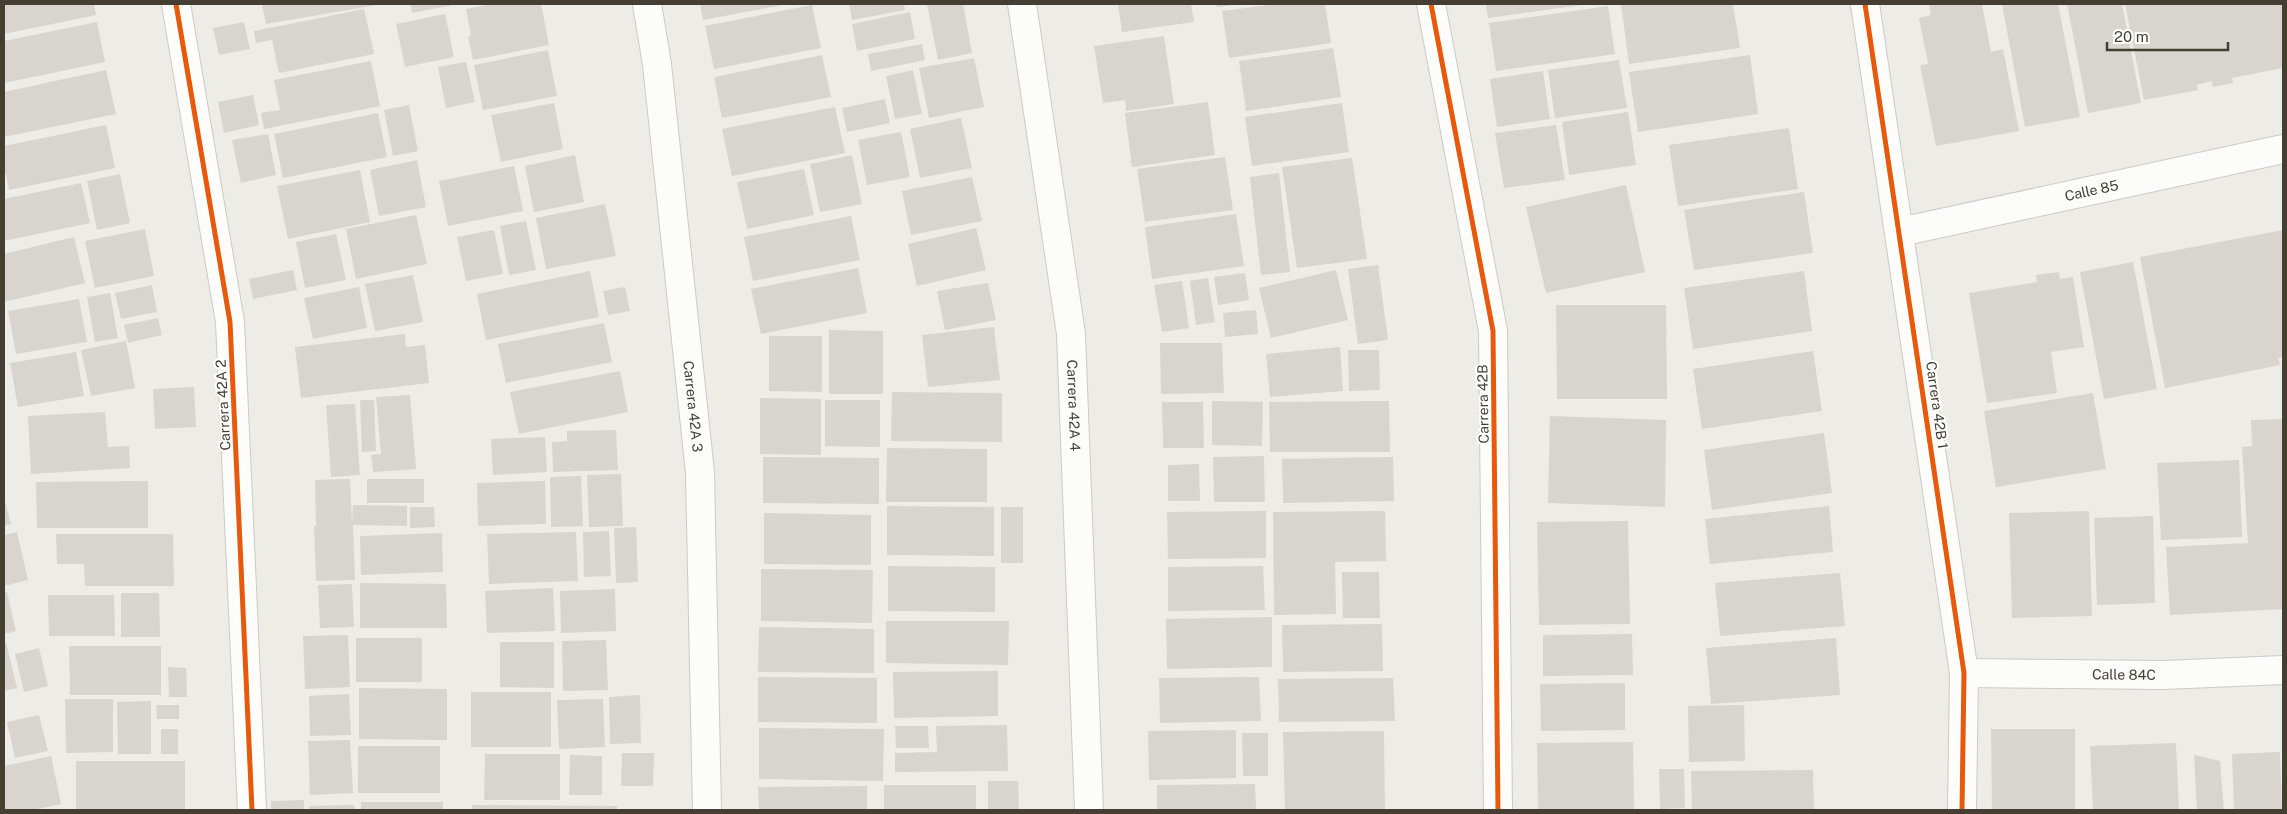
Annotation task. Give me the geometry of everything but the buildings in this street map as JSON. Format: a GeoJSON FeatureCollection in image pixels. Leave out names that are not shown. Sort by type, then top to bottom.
{"type":"FeatureCollection","features":[{"type":"Feature","properties":{"kind":"street","name":"Carrera 42A 2"},"geometry":{"type":"LineString","coordinates":[[176,4],[230,322],[252,810]]}},
{"type":"Feature","properties":{"kind":"street","name":"Carrera 42A 3"},"geometry":{"type":"LineString","coordinates":[[647,4],[657,64],[700,473],[707,810]]}},
{"type":"Feature","properties":{"kind":"street","name":"Carrera 42A 4"},"geometry":{"type":"LineString","coordinates":[[1022,4],[1071,334],[1090,810]]}},
{"type":"Feature","properties":{"kind":"street","name":"Carrera 42B"},"geometry":{"type":"LineString","coordinates":[[1431,4],[1493,331],[1498,810]]}},
{"type":"Feature","properties":{"kind":"street","name":"Carrera 42B 1"},"geometry":{"type":"LineString","coordinates":[[1865,4],[1964,673],[1962,810]]}},
{"type":"Feature","properties":{"kind":"street","name":"Calle 85"},"geometry":{"type":"LineString","coordinates":[[1900,232],[2283,149]]}},
{"type":"Feature","properties":{"kind":"street","name":"Calle 84C"},"geometry":{"type":"LineString","coordinates":[[1964,673],[2163,675],[2283,670]]}},
{"type":"Feature","properties":{"kind":"cycle path"},"geometry":{"type":"LineString","coordinates":[[176,4],[230,322],[252,810]]}},
{"type":"Feature","properties":{"kind":"cycle path"},"geometry":{"type":"LineString","coordinates":[[1431,4],[1493,331],[1498,810]]}},
{"type":"Feature","properties":{"kind":"cycle path"},"geometry":{"type":"LineString","coordinates":[[1865,4],[1964,673],[1962,810]]}}]}
